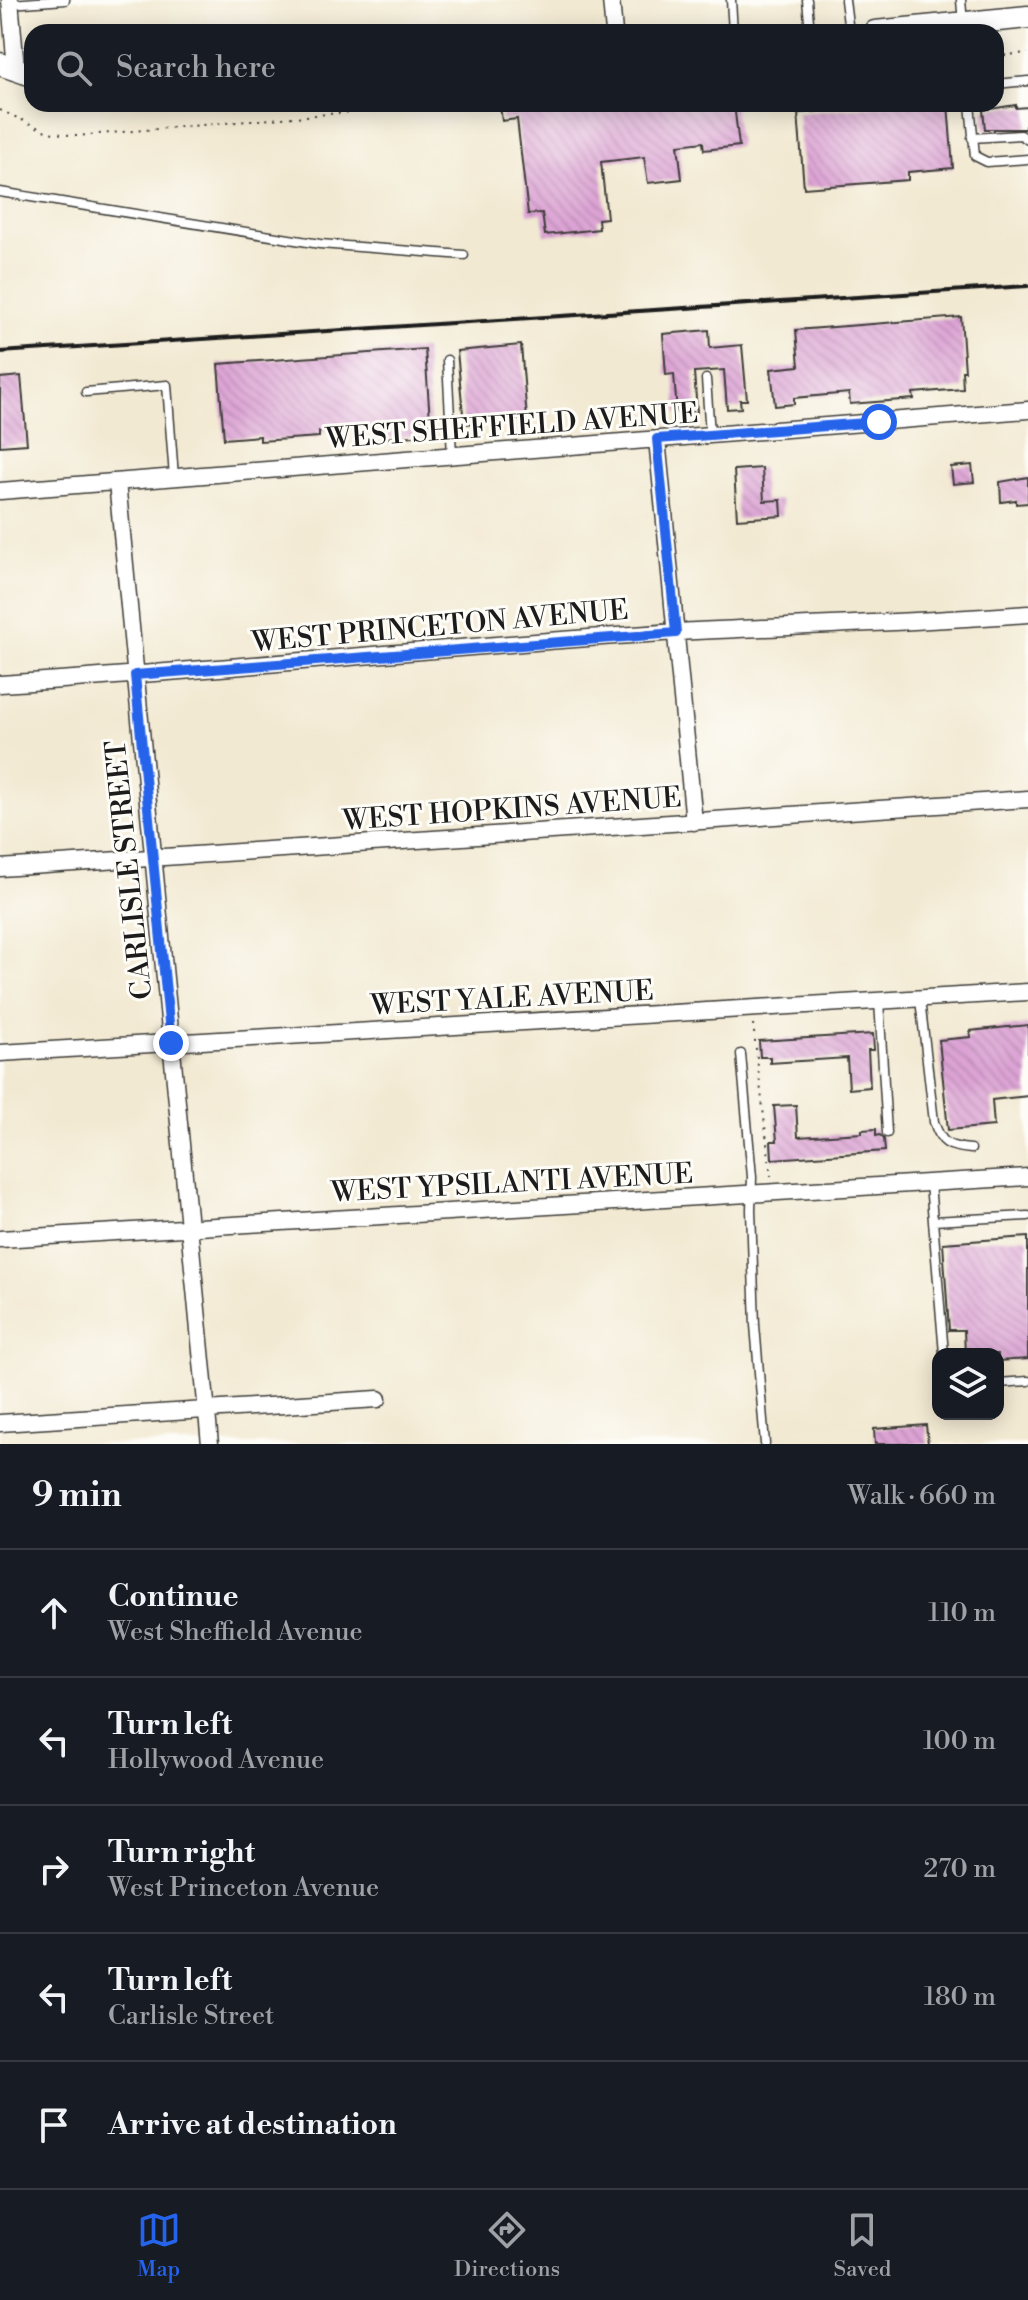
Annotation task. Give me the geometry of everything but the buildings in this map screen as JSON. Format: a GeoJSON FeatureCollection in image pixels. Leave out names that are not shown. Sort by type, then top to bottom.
{"type":"FeatureCollection","features":[{"type":"Feature","properties":{"kind":"main road"},"geometry":{"type":"LineString","coordinates":[[987,24],[1028,17]]}},
{"type":"Feature","properties":{"kind":"street"},"geometry":{"type":"LineString","coordinates":[[611,0],[613,24]]}},
{"type":"Feature","properties":{"kind":"street"},"geometry":{"type":"LineString","coordinates":[[10,2],[16,69]]}},
{"type":"Feature","properties":{"kind":"street","name":"WEST SHEFFIELD AVENUE"},"geometry":{"type":"LineString","coordinates":[[0,491],[1028,410]]}},
{"type":"Feature","properties":{"kind":"street"},"geometry":{"type":"LineString","coordinates":[[657,439],[694,822]]}},
{"type":"Feature","properties":{"kind":"street","name":"CARLISLE STREET"},"geometry":{"type":"LineString","coordinates":[[117,482],[210,1444]]}},
{"type":"Feature","properties":{"kind":"street","name":"WEST PRINCETON AVENUE"},"geometry":{"type":"LineString","coordinates":[[0,684],[676,633],[1028,614]]}},
{"type":"Feature","properties":{"kind":"street","name":"WEST HOPKINS AVENUE"},"geometry":{"type":"LineString","coordinates":[[0,868],[1028,799]]}},
{"type":"Feature","properties":{"kind":"street","name":"WEST YALE AVENUE"},"geometry":{"type":"LineString","coordinates":[[0,1053],[1028,992]]}},
{"type":"Feature","properties":{"kind":"street","name":"WEST YPSILANTI AVENUE"},"geometry":{"type":"LineString","coordinates":[[0,1239],[1028,1177]]}},
{"type":"Feature","properties":{"kind":"street"},"geometry":{"type":"LineString","coordinates":[[0,1423],[378,1399]]}},
{"type":"Feature","properties":{"kind":"lane"},"geometry":{"type":"LineString","coordinates":[[10,2],[65,0]]}},
{"type":"Feature","properties":{"kind":"lane"},"geometry":{"type":"LineString","coordinates":[[731,0],[732,24]]}},
{"type":"Feature","properties":{"kind":"lane"},"geometry":{"type":"LineString","coordinates":[[807,0],[809,24]]}},
{"type":"Feature","properties":{"kind":"lane"},"geometry":{"type":"LineString","coordinates":[[845,0],[848,24]]}},
{"type":"Feature","properties":{"kind":"lane"},"geometry":{"type":"LineString","coordinates":[[961,0],[964,24]]}},
{"type":"Feature","properties":{"kind":"lane"},"geometry":{"type":"LineString","coordinates":[[1004,83],[1028,81]]}},
{"type":"Feature","properties":{"kind":"lane"},"geometry":{"type":"LineString","coordinates":[[970,112],[975,156],[980,160],[1028,159]]}},
{"type":"Feature","properties":{"kind":"lane"},"geometry":{"type":"LineString","coordinates":[[972,138],[1021,135],[1028,140]]}},
{"type":"Feature","properties":{"kind":"lane"},"geometry":{"type":"LineString","coordinates":[[0,192],[320,244],[464,255]]}},
{"type":"Feature","properties":{"kind":"lane"},"geometry":{"type":"LineString","coordinates":[[447,360],[452,455]]}},
{"type":"Feature","properties":{"kind":"lane"},"geometry":{"type":"LineString","coordinates":[[706,379],[710,435]]}},
{"type":"Feature","properties":{"kind":"lane"},"geometry":{"type":"LineString","coordinates":[[86,392],[167,385],[174,477]]}},
{"type":"Feature","properties":{"kind":"lane"},"geometry":{"type":"LineString","coordinates":[[920,999],[934,1122],[940,1140],[951,1147],[971,1149]]}},
{"type":"Feature","properties":{"kind":"lane"},"geometry":{"type":"LineString","coordinates":[[879,1001],[887,1133]]}},
{"type":"Feature","properties":{"kind":"lane"},"geometry":{"type":"LineString","coordinates":[[741,1054],[751,1194],[755,1325],[765,1444]]}},
{"type":"Feature","properties":{"kind":"lane"},"geometry":{"type":"LineString","coordinates":[[930,1183],[944,1348]]}},
{"type":"Feature","properties":{"kind":"lane"},"geometry":{"type":"LineString","coordinates":[[933,1221],[1028,1216]]}},
{"type":"Feature","properties":{"kind":"lane"},"geometry":{"type":"LineString","coordinates":[[1004,1383],[1028,1381]]}},
{"type":"Feature","properties":{"kind":"path"},"geometry":{"type":"LineString","coordinates":[[1004,55],[1028,53]]}},
{"type":"Feature","properties":{"kind":"path"},"geometry":{"type":"LineString","coordinates":[[0,110],[48,132],[76,136],[351,112]]}},
{"type":"Feature","properties":{"kind":"path"},"geometry":{"type":"LineString","coordinates":[[753,1023],[771,1176]]}},
{"type":"Feature","properties":{"kind":"railway"},"geometry":{"type":"LineString","coordinates":[[0,352],[1028,286]]}},
{"type":"Feature","properties":{"kind":"route"},"geometry":{"type":"LineString","coordinates":[[171,1043],[135,675],[676,633],[657,439],[879,422]]}}]}
